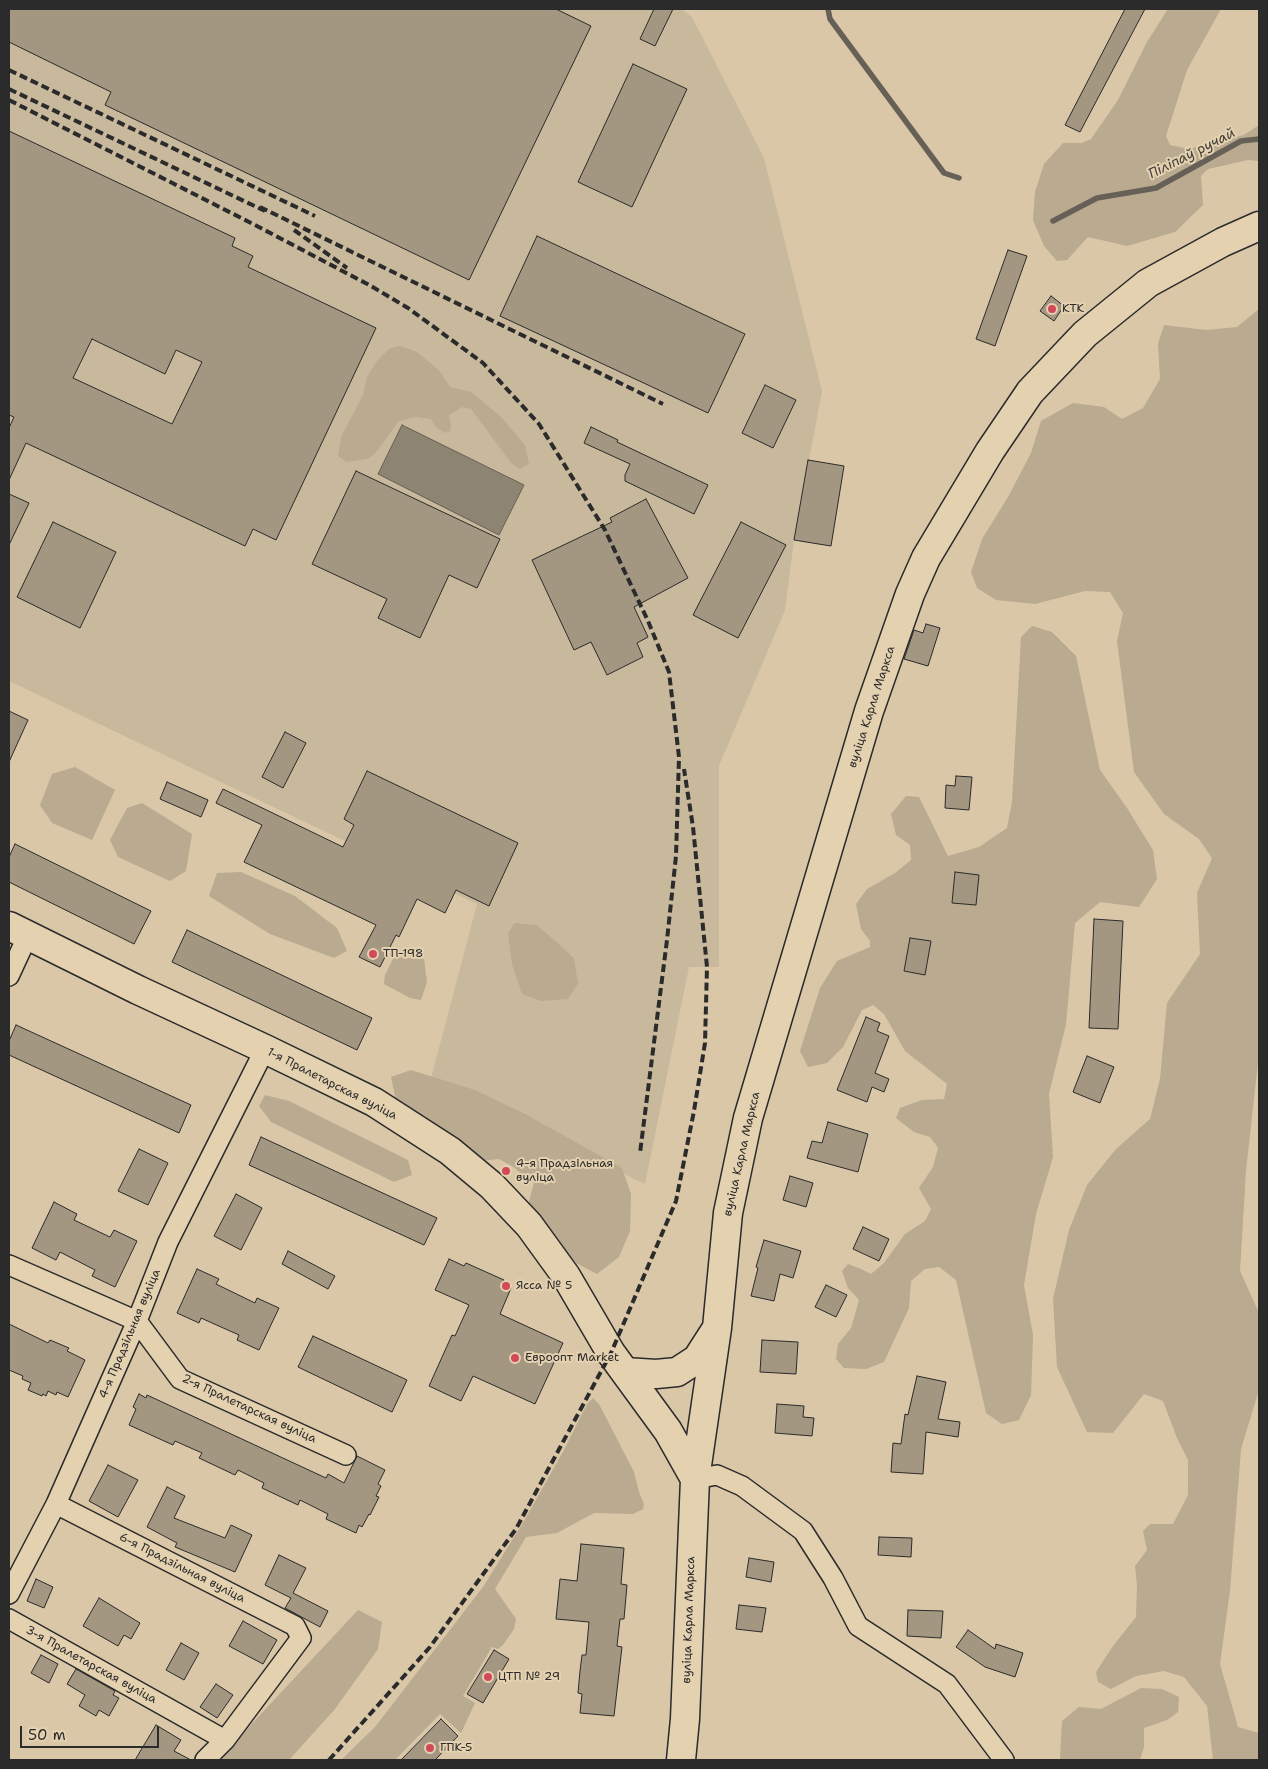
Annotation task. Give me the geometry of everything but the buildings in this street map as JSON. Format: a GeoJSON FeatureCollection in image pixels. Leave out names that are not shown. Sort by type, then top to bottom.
{"type":"FeatureCollection","features":[{"type":"Feature","properties":{"kind":"main road","name":"вуліца Карла Маркса"},"geometry":{"type":"LineString","coordinates":[[681,1760],[685,1719],[695,1479],[717,1328],[728,1213],[748,1118],[869,711],[910,594],[926,558],[990,451],[1030,392],[1085,334],[1148,283],[1223,242],[1259,226]]}},
{"type":"Feature","properties":{"kind":"main road","name":"1-я Пралетарская вуліца"},"geometry":{"type":"LineString","coordinates":[[18,930],[138,990],[265,1048],[374,1102],[450,1150],[477,1173],[529,1225],[561,1268],[611,1353],[625,1372]]}},
{"type":"Feature","properties":{"kind":"main road","name":"вуліца Карла Маркса"},"geometry":{"type":"LineString","coordinates":[[625,1372],[656,1374],[677,1372],[697,1359],[717,1328]]}},
{"type":"Feature","properties":{"kind":"main road"},"geometry":{"type":"LineString","coordinates":[[625,1372],[668,1430],[695,1479]]}},
{"type":"Feature","properties":{"kind":"street"},"geometry":{"type":"LineString","coordinates":[[9,976],[18,930]]}},
{"type":"Feature","properties":{"kind":"street","name":"4-я Прадзільная вуліца"},"geometry":{"type":"LineString","coordinates":[[9,1594],[56,1504],[137,1321],[168,1242],[265,1048]]}},
{"type":"Feature","properties":{"kind":"street","name":"2-я Пралетарская вуліца"},"geometry":{"type":"LineString","coordinates":[[9,1265],[137,1321],[180,1379],[346,1455]]}},
{"type":"Feature","properties":{"kind":"street"},"geometry":{"type":"LineString","coordinates":[[695,1479],[716,1474],[742,1486],[803,1531],[833,1578],[858,1626],[947,1684],[1004,1760]]}},
{"type":"Feature","properties":{"kind":"street","name":"6-я Прадзільная вуліца"},"geometry":{"type":"LineString","coordinates":[[56,1504],[295,1626],[301,1638],[225,1740]]}},
{"type":"Feature","properties":{"kind":"street","name":"3-я Пралетарская вуліца"},"geometry":{"type":"LineString","coordinates":[[9,1619],[225,1740]]}},
{"type":"Feature","properties":{"kind":"street"},"geometry":{"type":"LineString","coordinates":[[205,1760],[225,1740]]}},
{"type":"Feature","properties":{"kind":"shaded area"},"geometry":{"type":"Polygon","coordinates":[[[9,9],[681,9],[692,17],[764,158],[822,391],[794,540],[785,610],[719,766],[719,967],[689,967],[645,1184],[430,1082],[477,904],[9,681],[9,9]]]}},
{"type":"Feature","properties":{"kind":"shaded area"},"geometry":{"type":"Polygon","coordinates":[[[1168,9],[1221,9],[1187,70],[1166,136],[1170,145],[1189,149],[1244,135],[1259,125],[1259,161],[1248,160],[1208,169],[1201,176],[1203,205],[1175,232],[1127,246],[1088,237],[1067,260],[1057,261],[1044,246],[1033,220],[1035,192],[1044,164],[1063,143],[1082,143],[1091,139],[1118,100],[1147,42],[1168,9]]]}},
{"type":"Feature","properties":{"kind":"shaded area"},"geometry":{"type":"Polygon","coordinates":[[[1259,309],[1259,1053],[1246,1171],[1240,1271],[1259,1313],[1259,1390],[1241,1449],[1230,1591],[1220,1664],[1238,1727],[1259,1733],[1259,1760],[1213,1760],[1207,1706],[1184,1677],[1164,1671],[1136,1676],[1111,1689],[1098,1682],[1096,1672],[1113,1646],[1136,1617],[1137,1585],[1135,1566],[1147,1550],[1143,1531],[1150,1524],[1173,1524],[1188,1495],[1188,1460],[1177,1438],[1163,1401],[1144,1394],[1113,1433],[1087,1432],[1057,1367],[1053,1299],[1069,1230],[1087,1185],[1116,1149],[1150,1119],[1160,1079],[1167,1003],[1200,954],[1197,893],[1212,858],[1199,839],[1164,814],[1134,772],[1117,641],[1123,613],[1110,592],[1085,591],[1035,604],[996,600],[977,588],[971,572],[982,539],[1008,497],[1031,453],[1041,421],[1073,403],[1104,407],[1122,419],[1143,408],[1160,379],[1158,344],[1164,325],[1206,330],[1237,327],[1259,309]]]}},
{"type":"Feature","properties":{"kind":"shaded area"},"geometry":{"type":"Polygon","coordinates":[[[400,346],[417,352],[439,370],[450,387],[471,392],[500,416],[525,445],[529,464],[520,469],[512,464],[471,409],[462,407],[449,415],[450,431],[445,433],[436,427],[431,419],[416,417],[398,422],[375,454],[367,459],[347,462],[338,456],[341,437],[363,395],[367,377],[377,361],[390,348],[400,346]]]}},
{"type":"Feature","properties":{"kind":"shaded area"},"geometry":{"type":"Polygon","coordinates":[[[402,425],[524,485],[499,535],[378,474],[402,425]]]}},
{"type":"Feature","properties":{"kind":"shaded area"},"geometry":{"type":"Polygon","coordinates":[[[1032,626],[1052,632],[1076,656],[1100,770],[1127,808],[1153,850],[1157,879],[1139,907],[1100,902],[1075,923],[1066,1024],[1049,1094],[1053,1157],[1036,1214],[1024,1285],[1033,1335],[1031,1395],[1019,1420],[1002,1424],[986,1413],[956,1280],[939,1267],[925,1269],[911,1281],[909,1308],[884,1362],[866,1369],[844,1368],[836,1359],[838,1344],[851,1328],[859,1300],[848,1288],[842,1271],[848,1264],[871,1274],[884,1263],[905,1234],[925,1221],[931,1209],[919,1188],[933,1167],[938,1148],[930,1137],[914,1132],[896,1118],[900,1108],[922,1100],[944,1099],[947,1084],[905,1051],[884,1014],[873,1005],[862,1010],[843,1047],[827,1063],[808,1067],[800,1051],[820,988],[837,961],[870,947],[870,941],[861,929],[856,904],[867,889],[895,873],[911,860],[910,845],[896,835],[891,814],[906,796],[919,797],[948,856],[979,847],[1007,828],[1012,802],[1021,637],[1032,626]]]}},
{"type":"Feature","properties":{"kind":"shaded area"},"geometry":{"type":"Polygon","coordinates":[[[75,767],[115,790],[92,840],[52,823],[40,805],[52,774],[75,767]]]}},
{"type":"Feature","properties":{"kind":"shaded area"},"geometry":{"type":"Polygon","coordinates":[[[142,803],[192,834],[186,871],[170,881],[118,857],[110,840],[127,808],[142,803]]]}},
{"type":"Feature","properties":{"kind":"shaded area"},"geometry":{"type":"Polygon","coordinates":[[[241,872],[295,896],[337,928],[347,951],[334,958],[270,934],[209,896],[217,873],[241,872]]]}},
{"type":"Feature","properties":{"kind":"shaded area"},"geometry":{"type":"Polygon","coordinates":[[[515,923],[537,925],[574,958],[578,984],[568,999],[541,1001],[522,994],[512,964],[508,933],[515,923]]]}},
{"type":"Feature","properties":{"kind":"shaded area"},"geometry":{"type":"Polygon","coordinates":[[[394,957],[424,959],[427,982],[421,1000],[410,998],[384,984],[385,975],[394,957]]]}},
{"type":"Feature","properties":{"kind":"shaded area"},"geometry":{"type":"Polygon","coordinates":[[[411,1070],[475,1090],[525,1114],[622,1168],[631,1194],[630,1231],[619,1257],[597,1274],[576,1263],[528,1205],[534,1183],[512,1166],[499,1159],[479,1161],[396,1101],[391,1077],[411,1070]]]}},
{"type":"Feature","properties":{"kind":"shaded area"},"geometry":{"type":"Polygon","coordinates":[[[265,1095],[289,1101],[408,1160],[412,1175],[394,1182],[271,1122],[259,1106],[265,1095]]]}},
{"type":"Feature","properties":{"kind":"shaded area"},"geometry":{"type":"Polygon","coordinates":[[[593,1398],[599,1404],[634,1472],[644,1504],[643,1509],[633,1514],[594,1513],[557,1533],[526,1537],[495,1589],[516,1619],[514,1629],[503,1645],[498,1649],[492,1647],[463,1696],[475,1703],[461,1733],[440,1714],[395,1760],[341,1760],[375,1727],[483,1587],[524,1521],[564,1450],[587,1404],[593,1398]]]}},
{"type":"Feature","properties":{"kind":"shaded area"},"geometry":{"type":"Polygon","coordinates":[[[358,1610],[382,1622],[378,1649],[335,1709],[289,1760],[218,1760],[358,1610]]]}},
{"type":"Feature","properties":{"kind":"shaded area"},"geometry":{"type":"Polygon","coordinates":[[[1141,1688],[1162,1689],[1179,1697],[1178,1712],[1167,1720],[1144,1728],[1144,1747],[1140,1760],[1060,1760],[1062,1721],[1079,1707],[1101,1709],[1141,1688]]]}},
{"type":"Feature","properties":{"kind":"waterway","name":"Піліпаў ручай"},"geometry":{"type":"LineString","coordinates":[[828,9],[830,19],[944,173],[959,178]]}},
{"type":"Feature","properties":{"kind":"waterway","name":"Піліпаў ручай"},"geometry":{"type":"LineString","coordinates":[[1053,221],[1097,198],[1156,188],[1241,141],[1259,139]]}},
{"type":"Feature","properties":{"kind":"railway"},"geometry":{"type":"LineString","coordinates":[[9,70],[315,216]]}},
{"type":"Feature","properties":{"kind":"railway"},"geometry":{"type":"LineString","coordinates":[[9,89],[265,211]]}},
{"type":"Feature","properties":{"kind":"railway"},"geometry":{"type":"LineString","coordinates":[[9,100],[255,225],[371,286],[408,308],[483,363],[539,424],[605,530],[648,621],[669,672],[679,757],[676,856],[640,1153]]}},
{"type":"Feature","properties":{"kind":"railway"},"geometry":{"type":"LineString","coordinates":[[260,207],[663,404]]}},
{"type":"Feature","properties":{"kind":"railway"},"geometry":{"type":"LineString","coordinates":[[294,230],[347,268]]}},
{"type":"Feature","properties":{"kind":"railway"},"geometry":{"type":"LineString","coordinates":[[329,1760],[430,1647],[516,1529],[611,1353],[676,1201],[705,1043],[707,967],[693,827],[684,769]]}},
{"type":"Feature","properties":{"kind":"place","name":"КТК"},"geometry":{"type":"Point","coordinates":[1052,309]}},
{"type":"Feature","properties":{"kind":"place","name":"ТП-198"},"geometry":{"type":"Point","coordinates":[373,954]}},
{"type":"Feature","properties":{"kind":"place","name":"4-я Прадзільная вуліца"},"geometry":{"type":"Point","coordinates":[506,1171]}},
{"type":"Feature","properties":{"kind":"place","name":"Ясса № 5"},"geometry":{"type":"Point","coordinates":[506,1286]}},
{"type":"Feature","properties":{"kind":"place","name":"Евроопт Market"},"geometry":{"type":"Point","coordinates":[515,1358]}},
{"type":"Feature","properties":{"kind":"place","name":"ЦТП № 29"},"geometry":{"type":"Point","coordinates":[488,1677]}},
{"type":"Feature","properties":{"kind":"place","name":"ГПК-5"},"geometry":{"type":"Point","coordinates":[430,1748]}}]}
